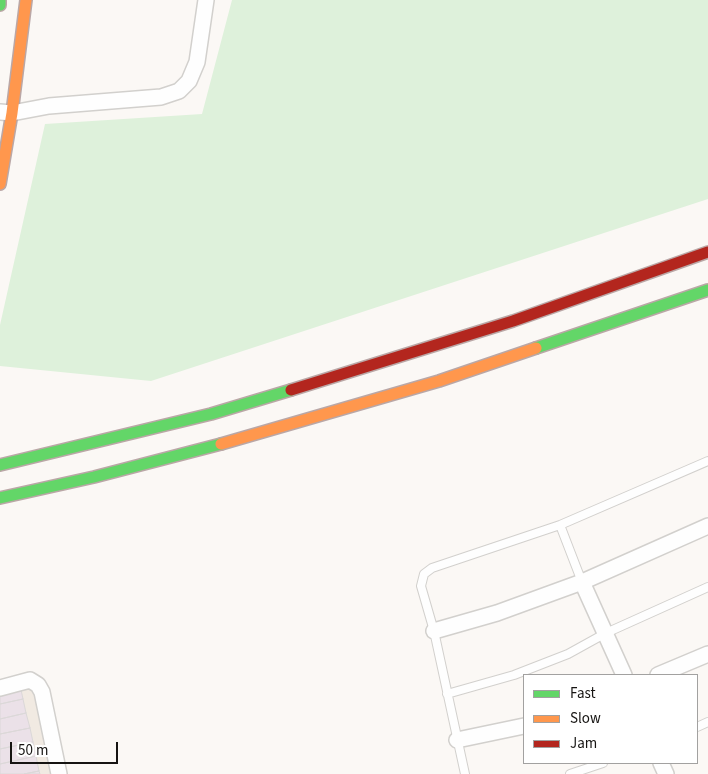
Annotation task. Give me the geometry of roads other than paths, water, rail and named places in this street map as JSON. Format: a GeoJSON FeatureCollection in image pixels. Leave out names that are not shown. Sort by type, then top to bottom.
{"type":"FeatureCollection","features":[{"type":"Feature","properties":{"kind":"main road"},"geometry":{"type":"LineString","coordinates":[[0,0],[0,6]]}},
{"type":"Feature","properties":{"kind":"main road"},"geometry":{"type":"LineString","coordinates":[[0,184],[7,94],[26,0]]}},
{"type":"Feature","properties":{"kind":"main road"},"geometry":{"type":"LineString","coordinates":[[0,465],[211,414],[340,376],[512,321],[708,252]]}},
{"type":"Feature","properties":{"kind":"main road"},"geometry":{"type":"LineString","coordinates":[[6,497],[223,443],[439,381],[708,290]]}},
{"type":"Feature","properties":{"kind":"street"},"geometry":{"type":"LineString","coordinates":[[6,112],[49,106],[161,97],[178,91],[190,81],[197,62],[206,0]]}},
{"type":"Feature","properties":{"kind":"street"},"geometry":{"type":"LineString","coordinates":[[7,94],[49,106]]}},
{"type":"Feature","properties":{"kind":"street"},"geometry":{"type":"LineString","coordinates":[[434,631],[497,613],[582,582],[708,526]]}},
{"type":"Feature","properties":{"kind":"street"},"geometry":{"type":"LineString","coordinates":[[582,582],[624,674]]}},
{"type":"Feature","properties":{"kind":"street"},"geometry":{"type":"LineString","coordinates":[[660,674],[708,654]]}},
{"type":"Feature","properties":{"kind":"street"},"geometry":{"type":"LineString","coordinates":[[0,688],[30,680],[38,685],[42,692],[59,774]]}},
{"type":"Feature","properties":{"kind":"street"},"geometry":{"type":"LineString","coordinates":[[457,740],[523,726]]}},
{"type":"Feature","properties":{"kind":"lane"},"geometry":{"type":"LineString","coordinates":[[465,774],[434,631],[421,586],[424,574],[432,568],[560,525],[708,461]]}},
{"type":"Feature","properties":{"kind":"lane"},"geometry":{"type":"LineString","coordinates":[[560,525],[582,582]]}},
{"type":"Feature","properties":{"kind":"lane"},"geometry":{"type":"LineString","coordinates":[[447,694],[514,675],[568,654],[606,634],[708,587]]}},
{"type":"Feature","properties":{"kind":"lane"},"geometry":{"type":"LineString","coordinates":[[570,774],[600,764]]}}]}
